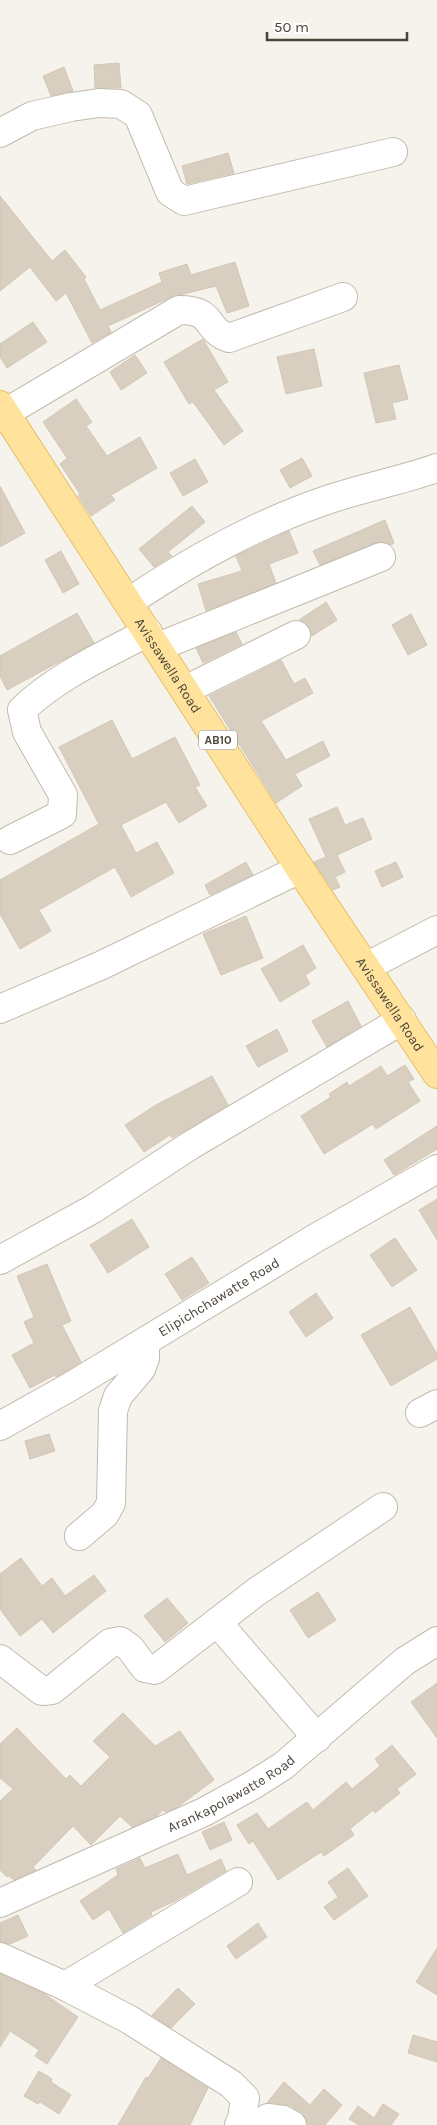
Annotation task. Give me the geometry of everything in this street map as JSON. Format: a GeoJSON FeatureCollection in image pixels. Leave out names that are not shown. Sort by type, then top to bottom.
{"type":"FeatureCollection","features":[{"type":"Feature","properties":{"kind":"main road","name":"Avissawella Road"},"geometry":{"type":"LineString","coordinates":[[2,411],[129,602],[300,869],[437,1074]]}},
{"type":"Feature","properties":{"kind":"street"},"geometry":{"type":"LineString","coordinates":[[0,132],[32,116],[71,107],[121,104],[138,115],[170,192],[184,201],[393,152]]}},
{"type":"Feature","properties":{"kind":"street"},"geometry":{"type":"LineString","coordinates":[[2,411],[179,310],[194,310],[205,316],[218,335],[229,338],[343,297]]}},
{"type":"Feature","properties":{"kind":"street"},"geometry":{"type":"LineString","coordinates":[[129,602],[186,565],[251,530],[324,501],[437,468]]}},
{"type":"Feature","properties":{"kind":"street"},"geometry":{"type":"LineString","coordinates":[[10,840],[62,814],[63,795],[27,732],[22,710],[33,700],[71,674],[153,640],[381,557]]}},
{"type":"Feature","properties":{"kind":"street"},"geometry":{"type":"LineString","coordinates":[[185,690],[296,635]]}},
{"type":"Feature","properties":{"kind":"street"},"geometry":{"type":"LineString","coordinates":[[0,1009],[102,965],[300,869]]}},
{"type":"Feature","properties":{"kind":"street"},"geometry":{"type":"LineString","coordinates":[[366,967],[437,930]]}},
{"type":"Feature","properties":{"kind":"street"},"geometry":{"type":"LineString","coordinates":[[0,1260],[93,1209],[191,1145],[402,1020]]}},
{"type":"Feature","properties":{"kind":"street","name":"Elipichchawatte Road"},"geometry":{"type":"LineString","coordinates":[[0,1426],[145,1342],[314,1239],[437,1169]]}},
{"type":"Feature","properties":{"kind":"street"},"geometry":{"type":"LineString","coordinates":[[79,1536],[105,1514],[111,1503],[113,1411],[118,1396],[141,1369],[145,1358],[145,1342]]}},
{"type":"Feature","properties":{"kind":"street"},"geometry":{"type":"LineString","coordinates":[[0,1659],[42,1690],[52,1690],[110,1643],[120,1641],[130,1648],[145,1668],[155,1670],[164,1665],[256,1592],[383,1507]]}},
{"type":"Feature","properties":{"kind":"street"},"geometry":{"type":"LineString","coordinates":[[216,1622],[317,1738]]}},
{"type":"Feature","properties":{"kind":"street","name":"Arankapolawatte Road"},"geometry":{"type":"LineString","coordinates":[[0,1903],[204,1812],[282,1766],[406,1661],[437,1641]]}},
{"type":"Feature","properties":{"kind":"street"},"geometry":{"type":"LineString","coordinates":[[65,1986],[238,1882]]}},
{"type":"Feature","properties":{"kind":"street"},"geometry":{"type":"LineString","coordinates":[[0,1957],[65,1986],[130,2020],[230,2084],[245,2098],[239,2125]]}},
{"type":"Feature","properties":{"kind":"street"},"geometry":{"type":"LineString","coordinates":[[261,2125],[268,2118],[283,2120],[292,2125]]}},
{"type":"Feature","properties":{"kind":"building"},"geometry":{"type":"Polygon","coordinates":[[[119,63],[121,88],[95,88],[94,65],[119,63]]]}},
{"type":"Feature","properties":{"kind":"building"},"geometry":{"type":"Polygon","coordinates":[[[64,67],[73,91],[51,96],[43,76],[64,67]]]}},
{"type":"Feature","properties":{"kind":"building"},"geometry":{"type":"Polygon","coordinates":[[[228,153],[234,173],[187,184],[182,166],[228,153]]]}},
{"type":"Feature","properties":{"kind":"building"},"geometry":{"type":"Polygon","coordinates":[[[0,196],[52,261],[65,250],[86,277],[84,279],[100,310],[162,282],[159,273],[187,264],[191,275],[235,262],[249,306],[227,313],[216,286],[171,297],[108,326],[111,332],[92,343],[66,293],[56,301],[30,267],[0,291],[0,196]]]}},
{"type":"Feature","properties":{"kind":"building"},"geometry":{"type":"Polygon","coordinates":[[[33,322],[47,342],[7,368],[0,357],[0,344],[33,322]]]}},
{"type":"Feature","properties":{"kind":"building"},"geometry":{"type":"Polygon","coordinates":[[[203,339],[228,382],[214,390],[243,431],[224,445],[193,402],[189,404],[164,362],[203,339]]]}},
{"type":"Feature","properties":{"kind":"building"},"geometry":{"type":"Polygon","coordinates":[[[314,349],[322,386],[286,394],[277,357],[314,349]]]}},
{"type":"Feature","properties":{"kind":"building"},"geometry":{"type":"Polygon","coordinates":[[[135,355],[147,373],[121,390],[110,372],[135,355]]]}},
{"type":"Feature","properties":{"kind":"building"},"geometry":{"type":"Polygon","coordinates":[[[399,365],[408,399],[392,403],[396,419],[376,423],[364,373],[399,365]]]}},
{"type":"Feature","properties":{"kind":"building"},"geometry":{"type":"Polygon","coordinates":[[[76,399],[92,422],[86,426],[107,456],[140,437],[157,468],[111,495],[115,500],[91,516],[78,496],[80,494],[60,464],[67,458],[43,422],[76,399]]]}},
{"type":"Feature","properties":{"kind":"building"},"geometry":{"type":"Polygon","coordinates":[[[302,458],[312,476],[290,488],[280,470],[302,458]]]}},
{"type":"Feature","properties":{"kind":"building"},"geometry":{"type":"Polygon","coordinates":[[[195,459],[208,482],[183,496],[170,473],[195,459]]]}},
{"type":"Feature","properties":{"kind":"building"},"geometry":{"type":"Polygon","coordinates":[[[0,486],[25,533],[0,547],[0,486]]]}},
{"type":"Feature","properties":{"kind":"building"},"geometry":{"type":"Polygon","coordinates":[[[192,506],[205,522],[168,552],[172,556],[154,567],[139,549],[192,506]]]}},
{"type":"Feature","properties":{"kind":"building"},"geometry":{"type":"Polygon","coordinates":[[[385,520],[394,543],[391,545],[384,542],[375,543],[320,565],[313,551],[385,520]]]}},
{"type":"Feature","properties":{"kind":"building"},"geometry":{"type":"Polygon","coordinates":[[[289,531],[298,553],[269,564],[276,583],[206,611],[198,584],[242,571],[236,556],[289,531]]]}},
{"type":"Feature","properties":{"kind":"building"},"geometry":{"type":"Polygon","coordinates":[[[61,551],[79,584],[63,593],[45,560],[61,551]]]}},
{"type":"Feature","properties":{"kind":"building"},"geometry":{"type":"Polygon","coordinates":[[[326,602],[337,620],[312,636],[310,628],[305,622],[299,620],[326,602]]]}},
{"type":"Feature","properties":{"kind":"building"},"geometry":{"type":"Polygon","coordinates":[[[77,613],[94,643],[7,690],[0,676],[0,656],[77,613]]]}},
{"type":"Feature","properties":{"kind":"building"},"geometry":{"type":"Polygon","coordinates":[[[411,614],[427,645],[408,655],[392,625],[411,614]]]}},
{"type":"Feature","properties":{"kind":"building"},"geometry":{"type":"Polygon","coordinates":[[[236,632],[242,644],[203,663],[196,648],[236,632]]]}},
{"type":"Feature","properties":{"kind":"building"},"geometry":{"type":"Polygon","coordinates":[[[281,660],[294,684],[305,678],[313,693],[261,721],[286,760],[323,741],[330,756],[295,774],[302,786],[276,803],[209,696],[281,660]]]}},
{"type":"Feature","properties":{"kind":"building"},"geometry":{"type":"Polygon","coordinates":[[[112,720],[132,759],[175,737],[200,785],[195,787],[207,806],[179,823],[166,802],[121,825],[136,853],[157,842],[174,873],[131,897],[115,867],[39,910],[51,931],[20,949],[0,914],[0,880],[99,824],[59,747],[112,720]]]}},
{"type":"Feature","properties":{"kind":"building"},"geometry":{"type":"Polygon","coordinates":[[[337,807],[345,825],[363,818],[372,839],[337,855],[345,872],[335,877],[340,887],[333,890],[314,862],[326,857],[309,819],[337,807]]]}},
{"type":"Feature","properties":{"kind":"building"},"geometry":{"type":"Polygon","coordinates":[[[246,862],[253,875],[210,895],[205,885],[246,862]]]}},
{"type":"Feature","properties":{"kind":"building"},"geometry":{"type":"Polygon","coordinates":[[[396,862],[403,877],[382,887],[375,871],[396,862]]]}},
{"type":"Feature","properties":{"kind":"building"},"geometry":{"type":"Polygon","coordinates":[[[246,916],[263,958],[221,975],[203,934],[246,916]]]}},
{"type":"Feature","properties":{"kind":"building"},"geometry":{"type":"Polygon","coordinates":[[[303,945],[316,968],[305,975],[310,984],[280,1002],[261,969],[303,945]]]}},
{"type":"Feature","properties":{"kind":"building"},"geometry":{"type":"Polygon","coordinates":[[[348,1001],[361,1026],[327,1047],[312,1021],[348,1001]]]}},
{"type":"Feature","properties":{"kind":"building"},"geometry":{"type":"Polygon","coordinates":[[[277,1029],[288,1051],[258,1067],[246,1046],[277,1029]]]}},
{"type":"Feature","properties":{"kind":"building"},"geometry":{"type":"Polygon","coordinates":[[[405,1065],[414,1079],[408,1082],[420,1101],[376,1129],[373,1124],[324,1154],[301,1116],[331,1097],[329,1094],[347,1082],[349,1086],[381,1066],[387,1076],[405,1065]]]}},
{"type":"Feature","properties":{"kind":"building"},"geometry":{"type":"Polygon","coordinates":[[[212,1076],[228,1105],[172,1138],[170,1135],[144,1152],[125,1125],[156,1105],[212,1076]]]}},
{"type":"Feature","properties":{"kind":"building"},"geometry":{"type":"Polygon","coordinates":[[[437,1126],[437,1149],[394,1175],[384,1160],[437,1126]]]}},
{"type":"Feature","properties":{"kind":"building"},"geometry":{"type":"Polygon","coordinates":[[[437,1199],[437,1240],[419,1210],[437,1199]]]}},
{"type":"Feature","properties":{"kind":"building"},"geometry":{"type":"Polygon","coordinates":[[[132,1219],[149,1247],[108,1273],[90,1245],[132,1219]]]}},
{"type":"Feature","properties":{"kind":"building"},"geometry":{"type":"Polygon","coordinates":[[[395,1238],[417,1270],[392,1287],[370,1255],[395,1238]]]}},
{"type":"Feature","properties":{"kind":"building"},"geometry":{"type":"Polygon","coordinates":[[[192,1257],[209,1283],[182,1300],[165,1274],[192,1257]]]}},
{"type":"Feature","properties":{"kind":"building"},"geometry":{"type":"Polygon","coordinates":[[[47,1264],[71,1321],[62,1325],[81,1362],[56,1377],[55,1375],[30,1388],[12,1355],[34,1343],[24,1322],[34,1317],[17,1276],[47,1264]]]}},
{"type":"Feature","properties":{"kind":"building"},"geometry":{"type":"Polygon","coordinates":[[[316,1293],[333,1318],[306,1337],[289,1312],[316,1293]]]}},
{"type":"Feature","properties":{"kind":"building"},"geometry":{"type":"Polygon","coordinates":[[[410,1307],[437,1354],[437,1359],[391,1386],[361,1335],[410,1307]]]}},
{"type":"Feature","properties":{"kind":"building"},"geometry":{"type":"Polygon","coordinates":[[[49,1434],[55,1451],[30,1459],[25,1441],[49,1434]]]}},
{"type":"Feature","properties":{"kind":"building"},"geometry":{"type":"Polygon","coordinates":[[[21,1558],[42,1586],[52,1578],[65,1596],[94,1575],[106,1591],[53,1633],[42,1619],[20,1636],[0,1609],[0,1574],[21,1558]]]}},
{"type":"Feature","properties":{"kind":"building"},"geometry":{"type":"Polygon","coordinates":[[[318,1592],[336,1620],[308,1638],[290,1610],[318,1592]]]}},
{"type":"Feature","properties":{"kind":"building"},"geometry":{"type":"Polygon","coordinates":[[[167,1598],[188,1623],[165,1642],[144,1616],[167,1598]]]}},
{"type":"Feature","properties":{"kind":"building"},"geometry":{"type":"Polygon","coordinates":[[[437,1683],[437,1738],[411,1702],[437,1683]]]}},
{"type":"Feature","properties":{"kind":"building"},"geometry":{"type":"Polygon","coordinates":[[[123,1713],[155,1746],[180,1731],[214,1780],[176,1808],[165,1812],[163,1810],[157,1816],[132,1827],[120,1816],[91,1845],[73,1826],[33,1867],[36,1870],[14,1880],[9,1876],[7,1877],[0,1870],[0,1801],[13,1789],[0,1778],[0,1744],[17,1728],[66,1779],[70,1775],[81,1786],[110,1757],[93,1741],[123,1713]]]}},
{"type":"Feature","properties":{"kind":"building"},"geometry":{"type":"Polygon","coordinates":[[[392,1745],[416,1774],[397,1789],[400,1793],[375,1813],[373,1810],[350,1829],[354,1835],[324,1856],[321,1852],[278,1880],[253,1841],[249,1844],[237,1825],[257,1813],[268,1829],[307,1802],[313,1810],[346,1782],[352,1789],[380,1766],[375,1759],[392,1745]]]}},
{"type":"Feature","properties":{"kind":"building"},"geometry":{"type":"Polygon","coordinates":[[[224,1822],[232,1840],[210,1850],[202,1832],[224,1822]]]}},
{"type":"Feature","properties":{"kind":"building"},"geometry":{"type":"Polygon","coordinates":[[[178,1854],[187,1875],[221,1859],[226,1871],[175,1901],[151,1912],[152,1915],[123,1933],[109,1909],[93,1920],[80,1901],[118,1875],[116,1869],[140,1858],[145,1868],[178,1854]]]}},
{"type":"Feature","properties":{"kind":"building"},"geometry":{"type":"Polygon","coordinates":[[[348,1868],[368,1896],[334,1920],[324,1907],[338,1897],[328,1882],[348,1868]]]}},
{"type":"Feature","properties":{"kind":"building"},"geometry":{"type":"Polygon","coordinates":[[[18,1915],[28,1936],[10,1944],[0,1942],[0,1923],[18,1915]]]}},
{"type":"Feature","properties":{"kind":"building"},"geometry":{"type":"Polygon","coordinates":[[[258,1923],[267,1937],[236,1959],[227,1946],[258,1923]]]}},
{"type":"Feature","properties":{"kind":"building"},"geometry":{"type":"Polygon","coordinates":[[[437,1948],[437,1995],[416,1982],[437,1948]]]}},
{"type":"Feature","properties":{"kind":"building"},"geometry":{"type":"Polygon","coordinates":[[[0,1974],[43,1993],[78,2017],[47,2064],[35,2056],[39,2050],[10,2031],[0,2047],[0,1974]]]}},
{"type":"Feature","properties":{"kind":"building"},"geometry":{"type":"Polygon","coordinates":[[[178,1988],[195,2004],[171,2028],[152,2015],[178,1988]]]}},
{"type":"Feature","properties":{"kind":"building"},"geometry":{"type":"Polygon","coordinates":[[[413,2035],[437,2042],[437,2062],[408,2053],[413,2035]]]}},
{"type":"Feature","properties":{"kind":"building"},"geometry":{"type":"Polygon","coordinates":[[[161,2058],[208,2088],[190,2125],[118,2125],[146,2077],[148,2078],[161,2058]]]}},
{"type":"Feature","properties":{"kind":"building"},"geometry":{"type":"Polygon","coordinates":[[[39,2071],[52,2079],[51,2082],[71,2095],[59,2114],[40,2102],[38,2104],[24,2096],[39,2071]]]}},
{"type":"Feature","properties":{"kind":"building"},"geometry":{"type":"Polygon","coordinates":[[[284,2082],[310,2105],[324,2089],[342,2105],[325,2125],[308,2125],[305,2117],[291,2106],[267,2103],[284,2082]]]}},
{"type":"Feature","properties":{"kind":"building"},"geometry":{"type":"Polygon","coordinates":[[[383,2104],[399,2114],[391,2125],[359,2125],[349,2119],[358,2106],[374,2118],[383,2104]]]}}]}
